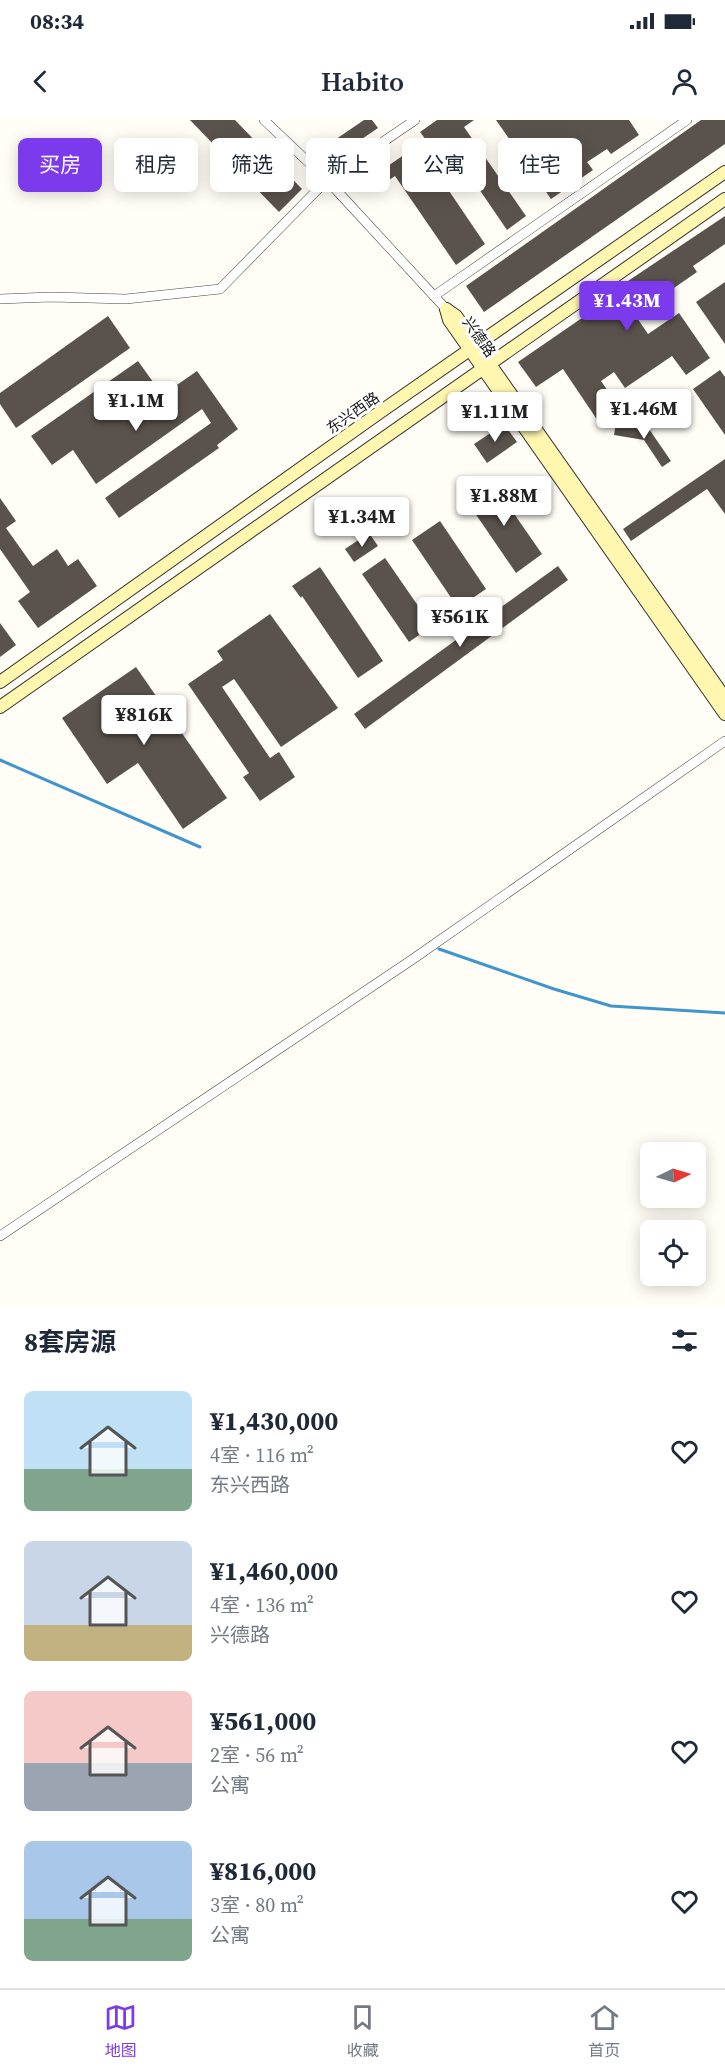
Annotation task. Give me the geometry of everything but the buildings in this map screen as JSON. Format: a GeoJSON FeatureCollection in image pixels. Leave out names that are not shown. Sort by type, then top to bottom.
{"type":"FeatureCollection","features":[{"type":"Feature","properties":{"kind":"main road","name":"东兴西路"},"geometry":{"type":"LineString","coordinates":[[0,682],[383,410],[725,172]]}},
{"type":"Feature","properties":{"kind":"main road"},"geometry":{"type":"LineString","coordinates":[[0,707],[725,199]]}},
{"type":"Feature","properties":{"kind":"main road","name":"兴德路"},"geometry":{"type":"LineString","coordinates":[[446,309],[456,316],[473,348],[725,698]]}},
{"type":"Feature","properties":{"kind":"main road","name":"兴德路"},"geometry":{"type":"LineString","coordinates":[[486,366],[725,714]]}},
{"type":"Feature","properties":{"kind":"street"},"geometry":{"type":"LineString","coordinates":[[264,120],[306,160]]}},
{"type":"Feature","properties":{"kind":"street"},"geometry":{"type":"LineString","coordinates":[[389,138],[415,120]]}},
{"type":"Feature","properties":{"kind":"street"},"geometry":{"type":"LineString","coordinates":[[434,296],[687,120]]}},
{"type":"Feature","properties":{"kind":"street"},"geometry":{"type":"LineString","coordinates":[[0,298],[126,299],[220,289],[315,192]]}},
{"type":"Feature","properties":{"kind":"street"},"geometry":{"type":"LineString","coordinates":[[338,192],[446,309]]}},
{"type":"Feature","properties":{"kind":"street"},"geometry":{"type":"LineString","coordinates":[[0,1235],[413,959],[725,741]]}},
{"type":"Feature","properties":{"kind":"waterway"},"geometry":{"type":"LineString","coordinates":[[0,760],[200,847]]}},
{"type":"Feature","properties":{"kind":"waterway"},"geometry":{"type":"LineString","coordinates":[[439,949],[611,1006],[725,1013]]}}]}
